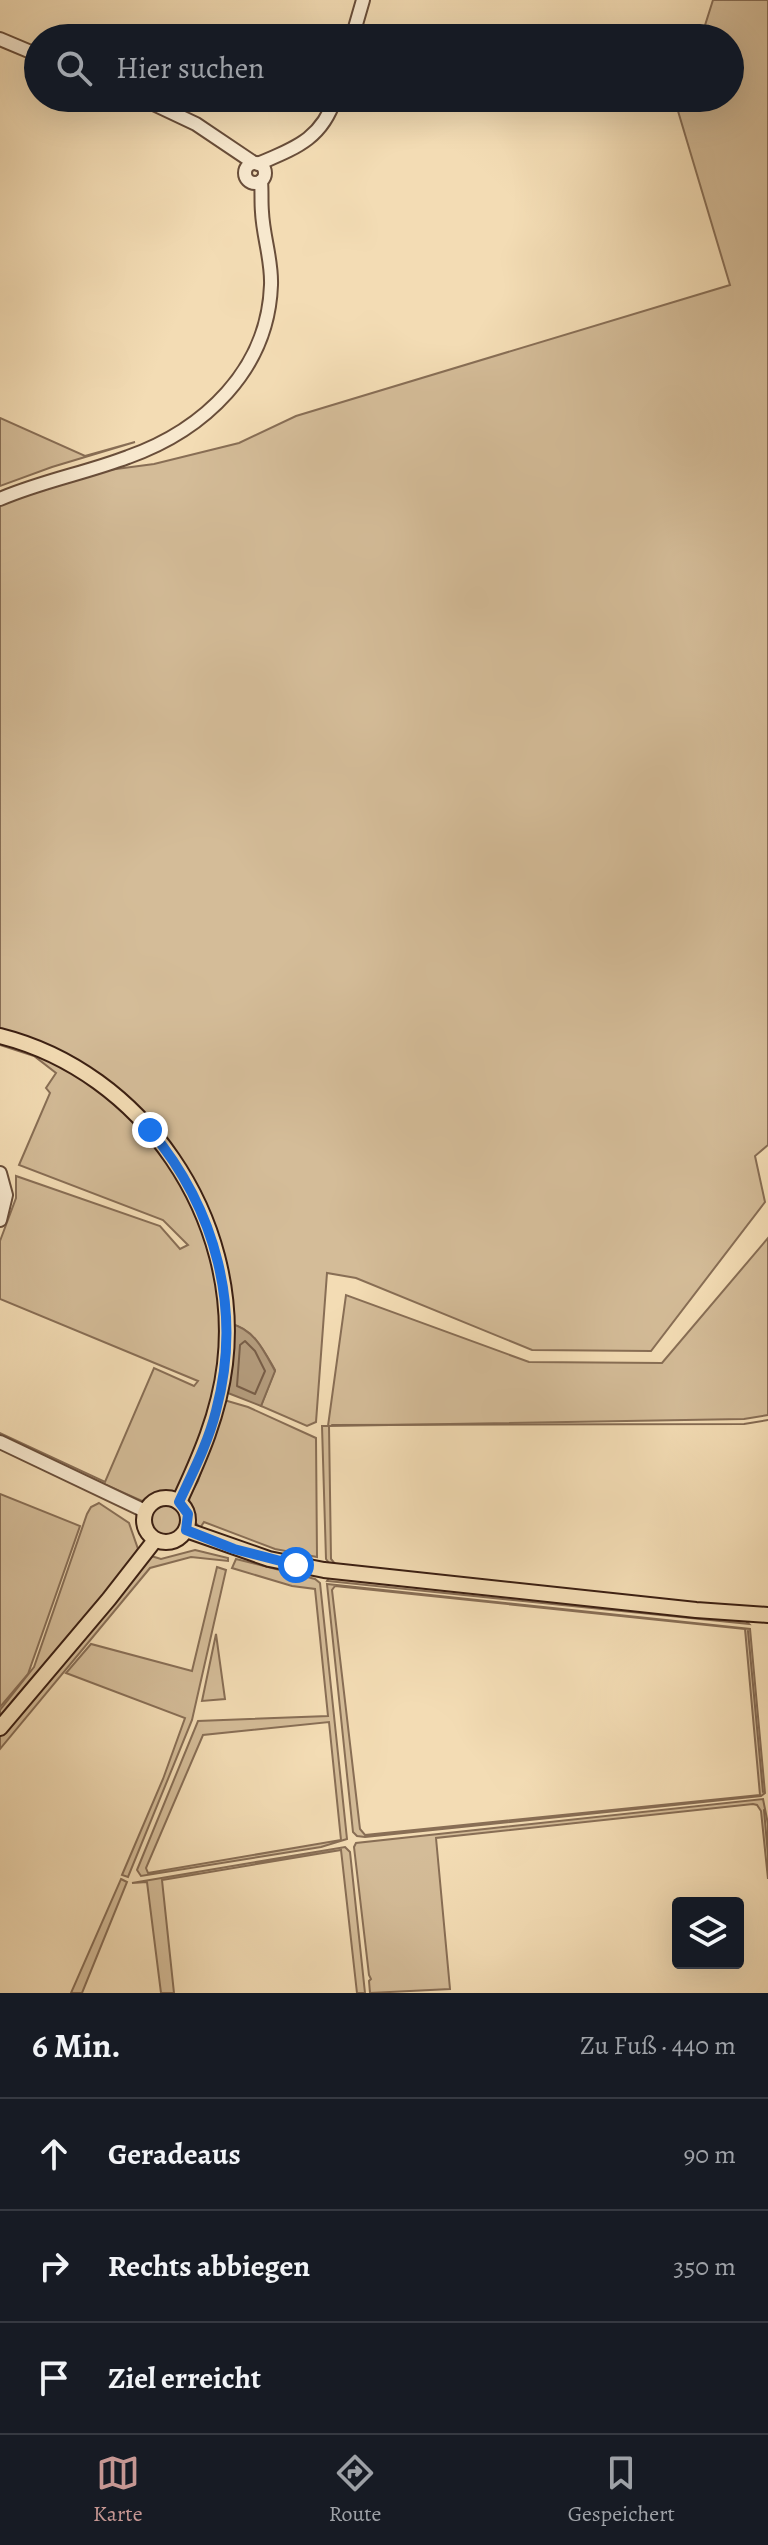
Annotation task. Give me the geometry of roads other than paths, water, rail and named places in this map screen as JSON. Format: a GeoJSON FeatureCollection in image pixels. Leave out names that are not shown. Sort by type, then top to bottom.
{"type":"FeatureCollection","features":[{"type":"Feature","properties":{"kind":"main road"},"geometry":{"type":"LineString","coordinates":[[0,1036],[42,1050],[86,1074],[119,1098],[150,1130],[178,1166],[211,1232],[224,1288],[227,1323],[225,1361],[216,1414],[179,1502]]}},
{"type":"Feature","properties":{"kind":"main road"},"geometry":{"type":"LineString","coordinates":[[167,1497],[179,1502],[188,1514],[186,1530],[182,1536],[169,1542],[155,1540],[146,1530],[145,1511],[160,1498],[167,1497]]}},
{"type":"Feature","properties":{"kind":"main road"},"geometry":{"type":"LineString","coordinates":[[186,1530],[269,1559],[324,1570],[768,1615]]}},
{"type":"Feature","properties":{"kind":"main road"},"geometry":{"type":"LineString","coordinates":[[0,1728],[155,1540]]}},
{"type":"Feature","properties":{"kind":"street"},"geometry":{"type":"LineString","coordinates":[[356,24],[363,0]]}},
{"type":"Feature","properties":{"kind":"street"},"geometry":{"type":"LineString","coordinates":[[0,39],[24,49]]}},
{"type":"Feature","properties":{"kind":"street"},"geometry":{"type":"LineString","coordinates":[[0,499],[144,451],[182,433],[216,406],[244,371],[264,327],[271,283],[255,173],[196,124],[171,112]]}},
{"type":"Feature","properties":{"kind":"street"},"geometry":{"type":"LineString","coordinates":[[255,173],[313,136],[323,126],[329,112]]}},
{"type":"Feature","properties":{"kind":"street"},"geometry":{"type":"LineString","coordinates":[[0,1173],[6,1195],[0,1220]]}},
{"type":"Feature","properties":{"kind":"street"},"geometry":{"type":"LineString","coordinates":[[0,1442],[145,1511]]}},
{"type":"Feature","properties":{"kind":"water"},"geometry":{"type":"Polygon","coordinates":[[[231,1324],[252,1336],[275,1371],[261,1406],[228,1393],[232,1369],[231,1324]]]}},
{"type":"Feature","properties":{"kind":"waterway"},"geometry":{"type":"LineString","coordinates":[[332,1425],[744,1424],[768,1420]]}},
{"type":"Feature","properties":{"kind":"waterway"},"geometry":{"type":"LineString","coordinates":[[719,1619],[745,1621]]}},
{"type":"Feature","properties":{"kind":"waterway"},"geometry":{"type":"LineString","coordinates":[[757,1622],[767,1622]]}},
{"type":"Feature","properties":{"kind":"waterway"},"geometry":{"type":"LineString","coordinates":[[748,1631],[763,1792]]}},
{"type":"Feature","properties":{"kind":"waterway"},"geometry":{"type":"LineString","coordinates":[[764,1810],[768,1855]]}}]}
